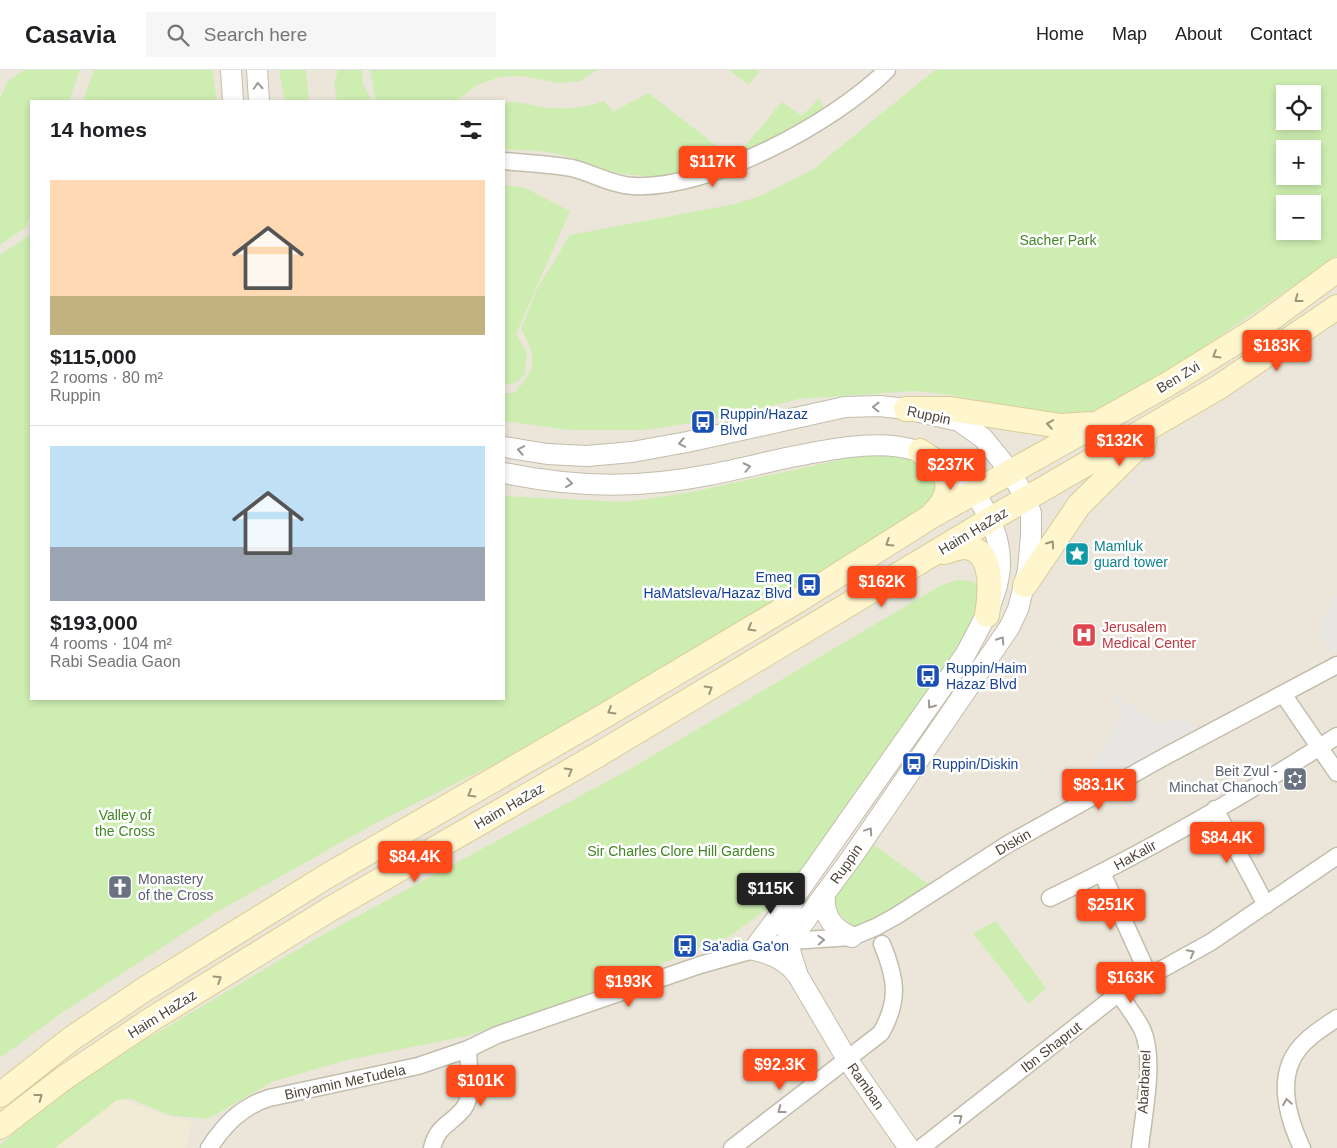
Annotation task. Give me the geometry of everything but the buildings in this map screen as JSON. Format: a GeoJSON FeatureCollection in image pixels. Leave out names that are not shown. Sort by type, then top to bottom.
{"type":"FeatureCollection","features":[{"type":"Feature","properties":{"kind":"main road","name":"Ben Zvi"},"geometry":{"type":"LineString","coordinates":[[1010,471],[1168,384],[1257,329],[1337,270]]}},
{"type":"Feature","properties":{"kind":"main road","name":"Ben Zvi"},"geometry":{"type":"LineString","coordinates":[[1026,499],[1219,387],[1337,308]]}},
{"type":"Feature","properties":{"kind":"main road"},"geometry":{"type":"LineString","coordinates":[[1025,585],[1079,505],[1119,464],[1182,408]]}},
{"type":"Feature","properties":{"kind":"main road"},"geometry":{"type":"LineString","coordinates":[[906,409],[950,409],[1061,426],[1098,422]]}},
{"type":"Feature","properties":{"kind":"main road"},"geometry":{"type":"LineString","coordinates":[[920,452],[940,468],[948,482],[945,499],[930,517]]}},
{"type":"Feature","properties":{"kind":"main road","name":"Haim HaZaz"},"geometry":{"type":"LineString","coordinates":[[0,1095],[71,1039],[161,979],[327,876],[472,794],[797,601],[930,517],[1010,471]]}},
{"type":"Feature","properties":{"kind":"main road","name":"Haim HaZaz"},"geometry":{"type":"LineString","coordinates":[[0,1126],[64,1078],[152,1019],[332,908],[596,756],[1026,499]]}},
{"type":"Feature","properties":{"kind":"main road"},"geometry":{"type":"LineString","coordinates":[[926,560],[963,547],[978,551],[983,557],[989,575],[990,597],[987,615]]}},
{"type":"Feature","properties":{"kind":"street"},"geometry":{"type":"LineString","coordinates":[[231,70],[233,100]]}},
{"type":"Feature","properties":{"kind":"street"},"geometry":{"type":"LineString","coordinates":[[257,70],[259,100]]}},
{"type":"Feature","properties":{"kind":"street"},"geometry":{"type":"LineString","coordinates":[[505,161],[572,169],[631,186],[681,182],[740,163],[799,133],[856,96],[887,70]]}},
{"type":"Feature","properties":{"kind":"street","name":"Ruppin"},"geometry":{"type":"LineString","coordinates":[[505,447],[547,454],[616,454],[687,442],[845,407],[880,406],[906,409],[959,421],[983,438],[1010,471],[1026,499],[1031,513],[1032,536],[1025,585],[1018,609],[1000,641],[825,895],[790,942]]}},
{"type":"Feature","properties":{"kind":"street","name":"Ruppin"},"geometry":{"type":"LineString","coordinates":[[505,473],[588,486],[616,486],[697,477],[852,446],[891,445],[920,452],[946,464],[960,474],[991,519],[999,540],[1002,561],[999,584],[987,615],[965,655],[796,895],[788,919],[790,942]]}},
{"type":"Feature","properties":{"kind":"street","name":"Diskin"},"geometry":{"type":"LineString","coordinates":[[753,950],[790,942],[852,937],[896,916],[1016,839],[1337,665]]}},
{"type":"Feature","properties":{"kind":"street"},"geometry":{"type":"LineString","coordinates":[[1283,694],[1337,773]]}},
{"type":"Feature","properties":{"kind":"street","name":"HaKalir"},"geometry":{"type":"LineString","coordinates":[[1050,898],[1102,873],[1215,809],[1337,736]]}},
{"type":"Feature","properties":{"kind":"street"},"geometry":{"type":"LineString","coordinates":[[1215,809],[1266,905]]}},
{"type":"Feature","properties":{"kind":"street","name":"Ibn Shaprut"},"geometry":{"type":"LineString","coordinates":[[921,1148],[1119,993],[1211,942],[1337,856]]}},
{"type":"Feature","properties":{"kind":"street"},"geometry":{"type":"LineString","coordinates":[[1102,873],[1149,976]]}},
{"type":"Feature","properties":{"kind":"street"},"geometry":{"type":"LineString","coordinates":[[796,895],[753,950],[778,959],[791,968],[798,976]]}},
{"type":"Feature","properties":{"kind":"street"},"geometry":{"type":"LineString","coordinates":[[825,895],[825,909],[830,921],[836,929],[852,937]]}},
{"type":"Feature","properties":{"kind":"street","name":"Ramban"},"geometry":{"type":"LineString","coordinates":[[790,942],[798,976],[847,1059],[910,1148]]}},
{"type":"Feature","properties":{"kind":"street"},"geometry":{"type":"LineString","coordinates":[[732,1148],[881,1033],[892,1014],[894,995],[891,967],[882,944]]}},
{"type":"Feature","properties":{"kind":"street","name":"Binyamin MeTudela"},"geometry":{"type":"LineString","coordinates":[[209,1148],[233,1116],[255,1102],[300,1090],[418,1066],[468,1049],[497,1035],[700,966],[753,950]]}},
{"type":"Feature","properties":{"kind":"street","name":"Abarbanel"},"geometry":{"type":"LineString","coordinates":[[1119,993],[1142,1030],[1146,1043],[1147,1069],[1140,1148]]}},
{"type":"Feature","properties":{"kind":"street"},"geometry":{"type":"LineString","coordinates":[[1302,1148],[1289,1114],[1285,1090],[1291,1060],[1306,1041],[1337,1018]]}},
{"type":"Feature","properties":{"kind":"street"},"geometry":{"type":"LineString","coordinates":[[432,1148],[443,1125],[465,1107],[468,1092],[468,1049]]}},
{"type":"Feature","properties":{"kind":"shaded area"},"geometry":{"type":"Polygon","coordinates":[[[0,70],[1337,70],[1337,1148],[0,1148],[0,70]]]}},
{"type":"Feature","properties":{"kind":"shaded area"},"geometry":{"type":"Polygon","coordinates":[[[1337,594],[1337,652],[1320,640],[1325,613],[1337,594]]]}},
{"type":"Feature","properties":{"kind":"shaded area"},"geometry":{"type":"Polygon","coordinates":[[[1110,693],[1162,723],[1182,718],[1199,731],[1106,784],[1091,769],[1122,715],[1110,693]]]}},
{"type":"Feature","properties":{"kind":"shaded area"},"geometry":{"type":"Polygon","coordinates":[[[120,1098],[158,1113],[192,1122],[186,1148],[54,1148],[89,1118],[120,1098]]]}},
{"type":"Feature","properties":{"kind":"green space"},"geometry":{"type":"Polygon","coordinates":[[[24,70],[80,70],[69,100],[30,100],[30,215],[26,227],[0,245],[0,99],[7,82],[24,70]]]}},
{"type":"Feature","properties":{"kind":"green space"},"geometry":{"type":"Polygon","coordinates":[[[94,70],[212,70],[217,100],[83,100],[94,70]]]}},
{"type":"Feature","properties":{"kind":"green space"},"geometry":{"type":"Polygon","coordinates":[[[279,70],[306,70],[309,100],[285,100],[279,70]]]}},
{"type":"Feature","properties":{"kind":"green space"},"geometry":{"type":"Polygon","coordinates":[[[338,70],[362,70],[363,84],[371,100],[337,100],[334,83],[338,70]]]}},
{"type":"Feature","properties":{"kind":"green space"},"geometry":{"type":"Polygon","coordinates":[[[370,70],[597,70],[580,81],[559,83],[521,76],[500,77],[477,85],[457,100],[376,100],[370,70]]]}},
{"type":"Feature","properties":{"kind":"green space"},"geometry":{"type":"Polygon","coordinates":[[[729,70],[757,70],[759,72],[748,85],[729,70]]]}},
{"type":"Feature","properties":{"kind":"green space","name":"Sacher Park"},"geometry":{"type":"Polygon","coordinates":[[[935,70],[1337,70],[1337,256],[1142,389],[1096,413],[1071,414],[1041,411],[945,394],[914,391],[798,399],[731,417],[644,430],[570,430],[505,421],[505,393],[514,393],[522,385],[531,370],[532,355],[521,329],[537,289],[570,235],[735,204],[760,196],[812,170],[935,70]]]}},
{"type":"Feature","properties":{"kind":"green space"},"geometry":{"type":"Polygon","coordinates":[[[648,93],[734,159],[782,102],[802,116],[819,98],[825,110],[757,153],[733,165],[703,173],[667,176],[631,175],[600,169],[557,154],[505,149],[505,103],[516,102],[564,109],[604,101],[613,112],[648,93]]]}},
{"type":"Feature","properties":{"kind":"green space"},"geometry":{"type":"Polygon","coordinates":[[[505,185],[525,188],[570,211],[516,334],[527,352],[525,374],[516,383],[505,385],[505,185]]]}},
{"type":"Feature","properties":{"kind":"green space","name":"Valley of the Cross"},"geometry":{"type":"Polygon","coordinates":[[[30,235],[30,700],[505,700],[505,496],[626,502],[692,492],[876,452],[920,459],[934,481],[935,492],[919,512],[659,682],[374,824],[215,913],[63,1012],[0,1058],[0,255],[30,235]]]}},
{"type":"Feature","properties":{"kind":"green space","name":"Sir Charles Clore Hill Gardens"},"geometry":{"type":"Polygon","coordinates":[[[957,580],[970,581],[980,585],[982,616],[781,899],[730,936],[549,1009],[467,1036],[347,1060],[272,1082],[208,1119],[169,1115],[131,1099],[117,1100],[55,1148],[0,1148],[0,1145],[59,1096],[135,1046],[317,938],[630,769],[940,586],[957,580]]]}},
{"type":"Feature","properties":{"kind":"green space"},"geometry":{"type":"Polygon","coordinates":[[[870,842],[931,886],[858,930],[839,914],[834,903],[839,889],[870,842]]]}},
{"type":"Feature","properties":{"kind":"green space"},"geometry":{"type":"Polygon","coordinates":[[[996,921],[1046,988],[1029,1004],[973,933],[996,921]]]}},
{"type":"Feature","properties":{"kind":"place","name":"Ruppin/Hazaz Blvd"},"geometry":{"type":"Point","coordinates":[703,422]}},
{"type":"Feature","properties":{"kind":"place","name":"Mamluk guard tower"},"geometry":{"type":"Point","coordinates":[1077,554]}},
{"type":"Feature","properties":{"kind":"place","name":"Emeq HaMatsleva/Hazaz Blvd"},"geometry":{"type":"Point","coordinates":[809,585]}},
{"type":"Feature","properties":{"kind":"place","name":"Jerusalem Medical Center"},"geometry":{"type":"Point","coordinates":[1084,635]}},
{"type":"Feature","properties":{"kind":"place","name":"Ruppin/Haim Hazaz Blvd"},"geometry":{"type":"Point","coordinates":[928,676]}},
{"type":"Feature","properties":{"kind":"place","name":"Ruppin/Diskin"},"geometry":{"type":"Point","coordinates":[914,764]}},
{"type":"Feature","properties":{"kind":"place","name":"Beit Zvul - Minchat Chanoch"},"geometry":{"type":"Point","coordinates":[1295,779]}},
{"type":"Feature","properties":{"kind":"place","name":"Monastery of the Cross"},"geometry":{"type":"Point","coordinates":[120,887]}},
{"type":"Feature","properties":{"kind":"place","name":"Sa'adia Ga'on"},"geometry":{"type":"Point","coordinates":[685,946]}}]}
